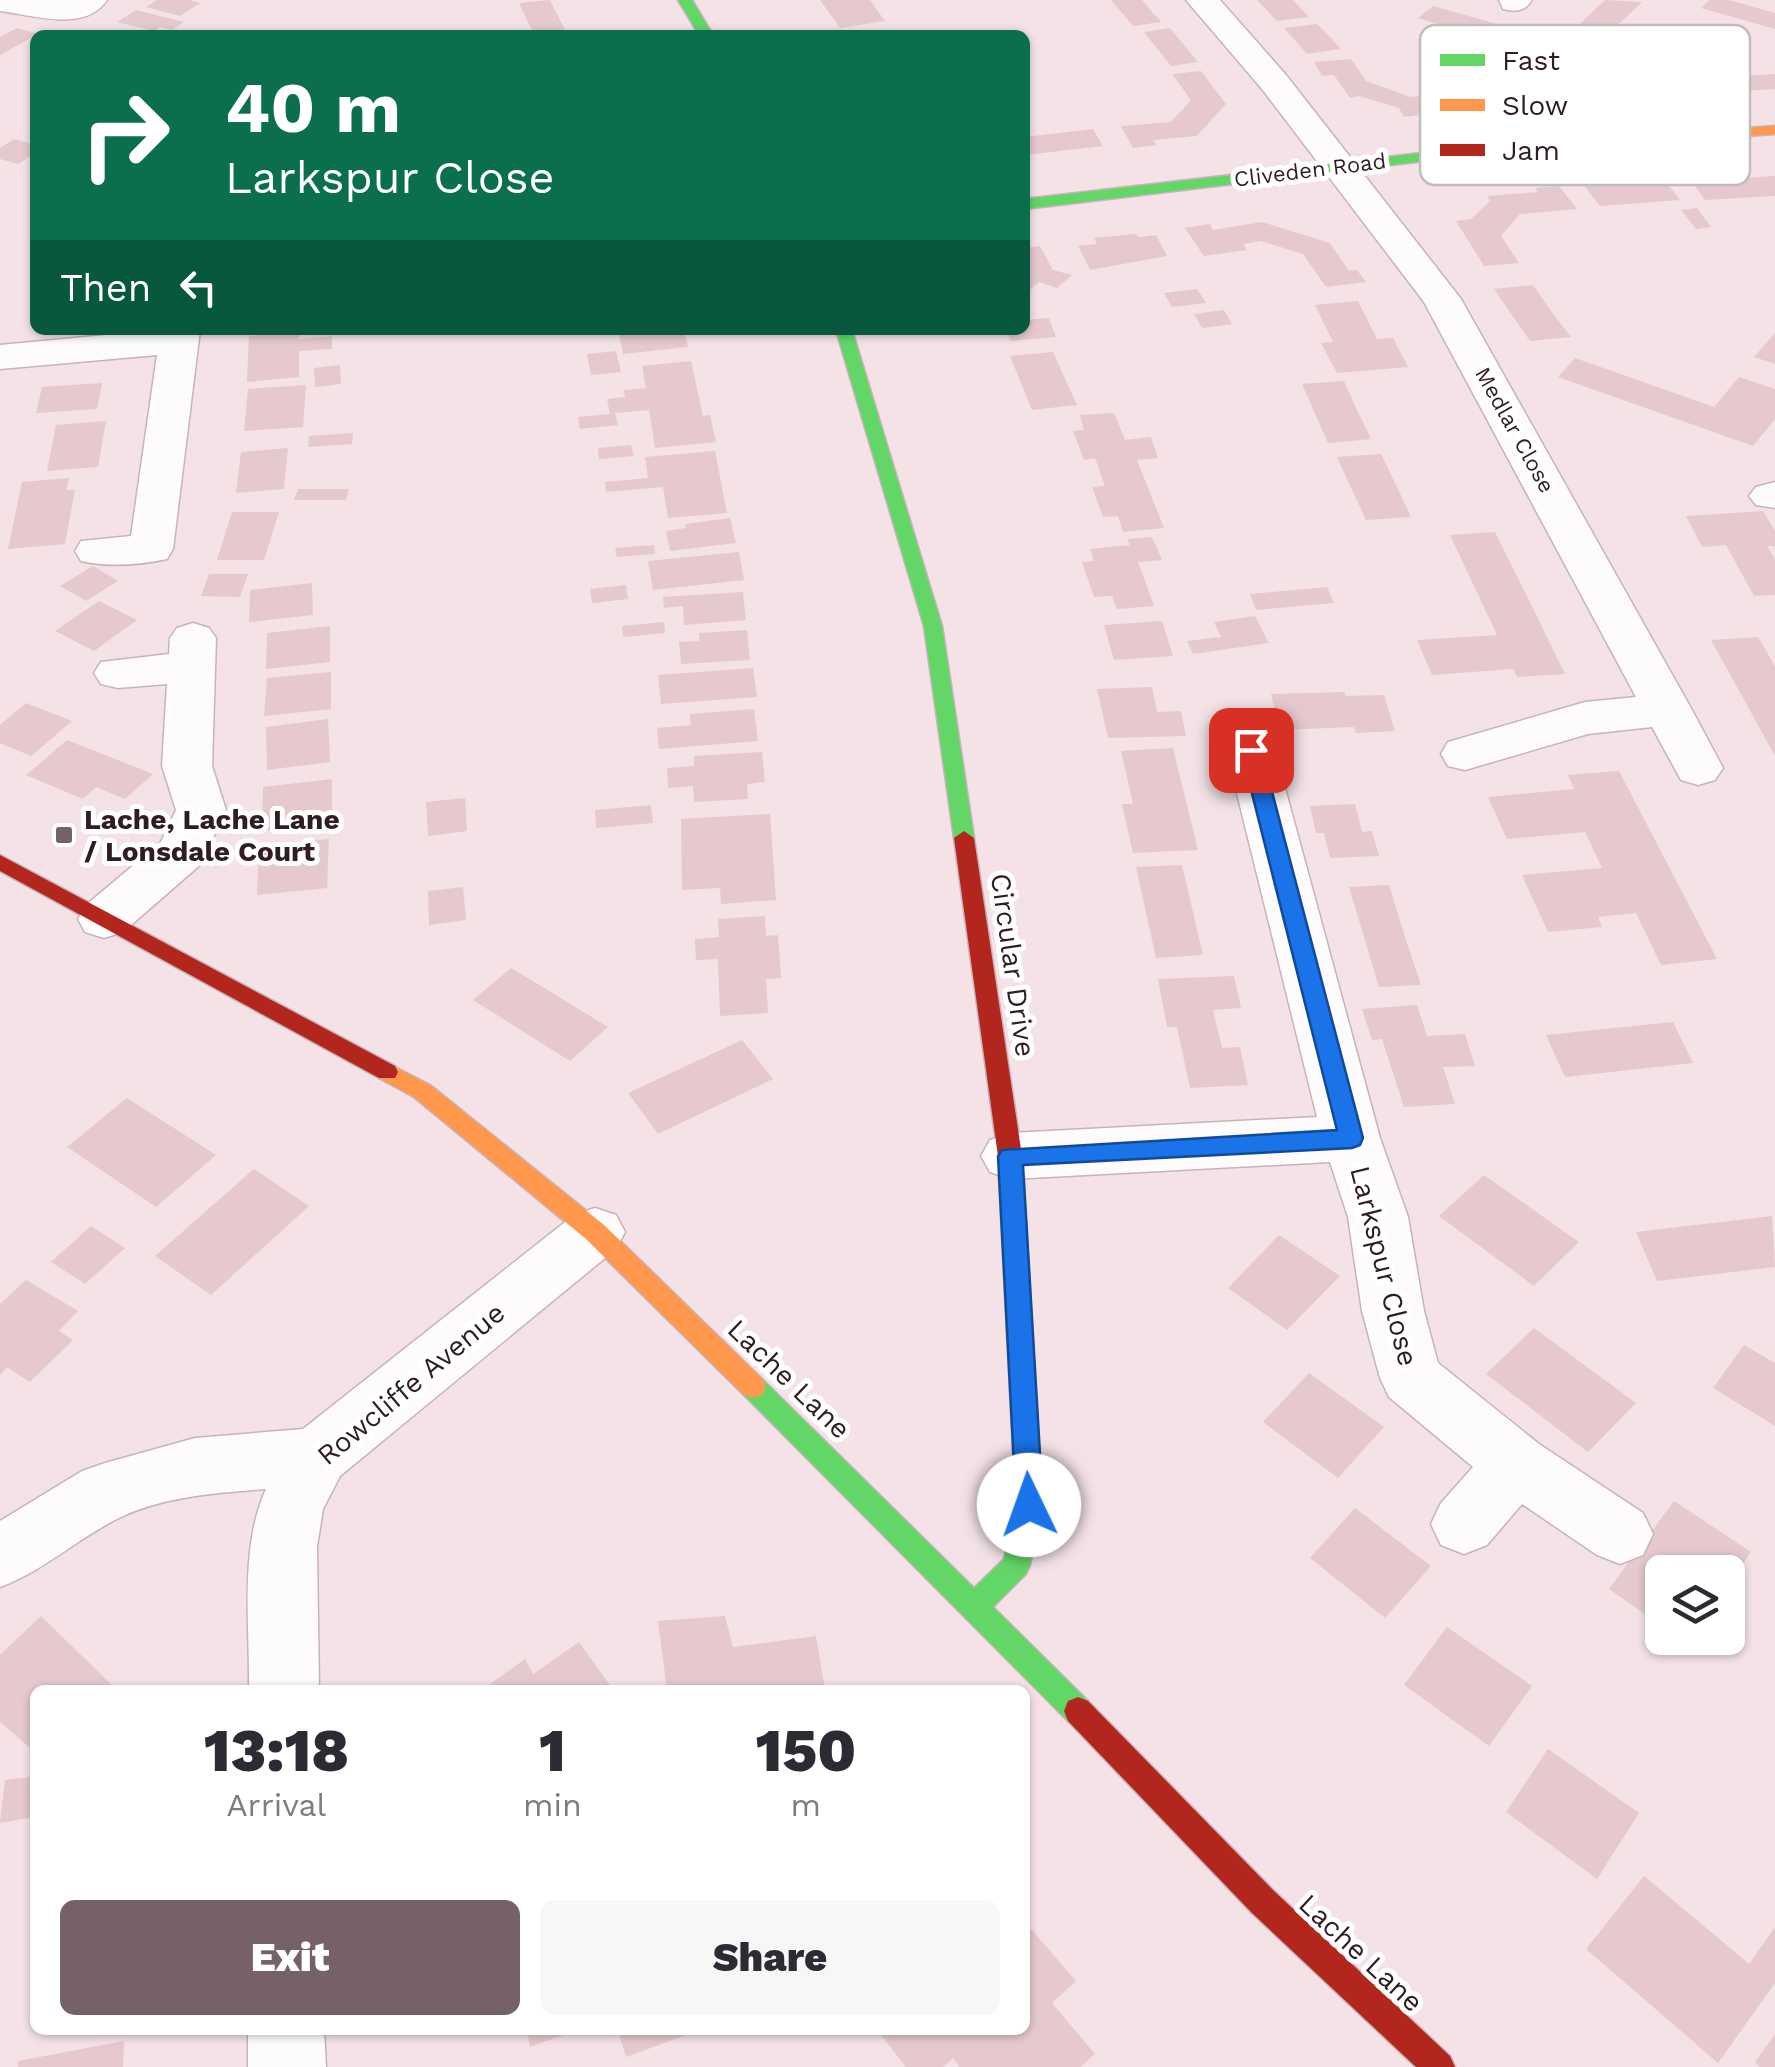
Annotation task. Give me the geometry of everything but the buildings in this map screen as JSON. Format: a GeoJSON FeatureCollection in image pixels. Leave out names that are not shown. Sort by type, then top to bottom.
{"type":"FeatureCollection","features":[{"type":"Feature","properties":{"kind":"street"},"geometry":{"type":"LineString","coordinates":[[685,0],[703,30]]}},
{"type":"Feature","properties":{"kind":"street","name":"Medlar Close"},"geometry":{"type":"LineString","coordinates":[[1202,0],[1274,82],[1442,299],[1698,768]]}},
{"type":"Feature","properties":{"kind":"street"},"geometry":{"type":"LineString","coordinates":[[0,1],[84,8]]}},
{"type":"Feature","properties":{"kind":"street","name":"Cliveden Road"},"geometry":{"type":"LineString","coordinates":[[1750,132],[1775,130]]}},
{"type":"Feature","properties":{"kind":"street","name":"Cliveden Road"},"geometry":{"type":"LineString","coordinates":[[1030,203],[1420,156]]}},
{"type":"Feature","properties":{"kind":"street","name":"Circular Drive"},"geometry":{"type":"LineString","coordinates":[[846,335],[933,626],[1010,1156],[1029,1505],[1016,1564],[976,1604]]}},
{"type":"Feature","properties":{"kind":"street"},"geometry":{"type":"LineString","coordinates":[[0,357],[180,336],[152,549],[96,551]]}},
{"type":"Feature","properties":{"kind":"street"},"geometry":{"type":"LineString","coordinates":[[104,918],[182,852],[202,810],[187,766],[192,653],[118,673]]}},
{"type":"Feature","properties":{"kind":"street"},"geometry":{"type":"LineString","coordinates":[[1465,754],[1585,718],[1668,710]]}},
{"type":"Feature","properties":{"kind":"street","name":"Larkspur Close"},"geometry":{"type":"LineString","coordinates":[[1245,729],[1352,1138],[1378,1217],[1393,1310],[1411,1378],[1516,1464],[1620,1534]]}},
{"type":"Feature","properties":{"kind":"street","name":"Lache Lane"},"geometry":{"type":"LineString","coordinates":[[0,862],[422,1092],[596,1232],[976,1604],[1263,1902],[1439,2067]]}},
{"type":"Feature","properties":{"kind":"street","name":"Larkspur Close"},"geometry":{"type":"LineString","coordinates":[[1010,1156],[1352,1138]]}},
{"type":"Feature","properties":{"kind":"street","name":"Rowcliffe Avenue"},"geometry":{"type":"LineString","coordinates":[[284,1685],[284,1548],[291,1506],[317,1456],[596,1232]]}},
{"type":"Feature","properties":{"kind":"street"},"geometry":{"type":"LineString","coordinates":[[0,1557],[106,1492],[196,1467],[317,1456]]}},
{"type":"Feature","properties":{"kind":"street"},"geometry":{"type":"LineString","coordinates":[[1464,1524],[1516,1464]]}},
{"type":"Feature","properties":{"kind":"street"},"geometry":{"type":"LineString","coordinates":[[286,2035],[286,2067]]}},
{"type":"Feature","properties":{"kind":"traffic: fast"},"geometry":{"type":"LineString","coordinates":[[685,0],[703,30]]}},
{"type":"Feature","properties":{"kind":"traffic: fast"},"geometry":{"type":"LineString","coordinates":[[1030,203],[1420,157]]}},
{"type":"Feature","properties":{"kind":"traffic: fast"},"geometry":{"type":"LineString","coordinates":[[846,335],[933,626],[964,838]]}},
{"type":"Feature","properties":{"kind":"traffic: fast"},"geometry":{"type":"LineString","coordinates":[[753,1387],[1078,1711]]}},
{"type":"Feature","properties":{"kind":"traffic: fast"},"geometry":{"type":"LineString","coordinates":[[976,1605],[1016,1565],[1029,1505],[1028,1487]]}},
{"type":"Feature","properties":{"kind":"traffic: slow"},"geometry":{"type":"LineString","coordinates":[[1750,132],[1775,130]]}},
{"type":"Feature","properties":{"kind":"traffic: slow"},"geometry":{"type":"LineString","coordinates":[[387,1072],[422,1091],[595,1232],[753,1387]]}},
{"type":"Feature","properties":{"kind":"traffic: jam"},"geometry":{"type":"LineString","coordinates":[[964,838],[1010,1156],[1028,1487]]}},
{"type":"Feature","properties":{"kind":"traffic: jam"},"geometry":{"type":"LineString","coordinates":[[0,862],[387,1072]]}},
{"type":"Feature","properties":{"kind":"traffic: jam"},"geometry":{"type":"LineString","coordinates":[[1078,1711],[1263,1902],[1439,2067]]}},
{"type":"Feature","properties":{"kind":"place","name":"Lache, Lache Lane / Lonsdale Court"},"geometry":{"type":"Point","coordinates":[64,835]}},
{"type":"Feature","properties":{"kind":"route"},"geometry":{"type":"LineString","coordinates":[[1029,1505],[1010,1156],[1352,1138],[1251,750]]}}]}
